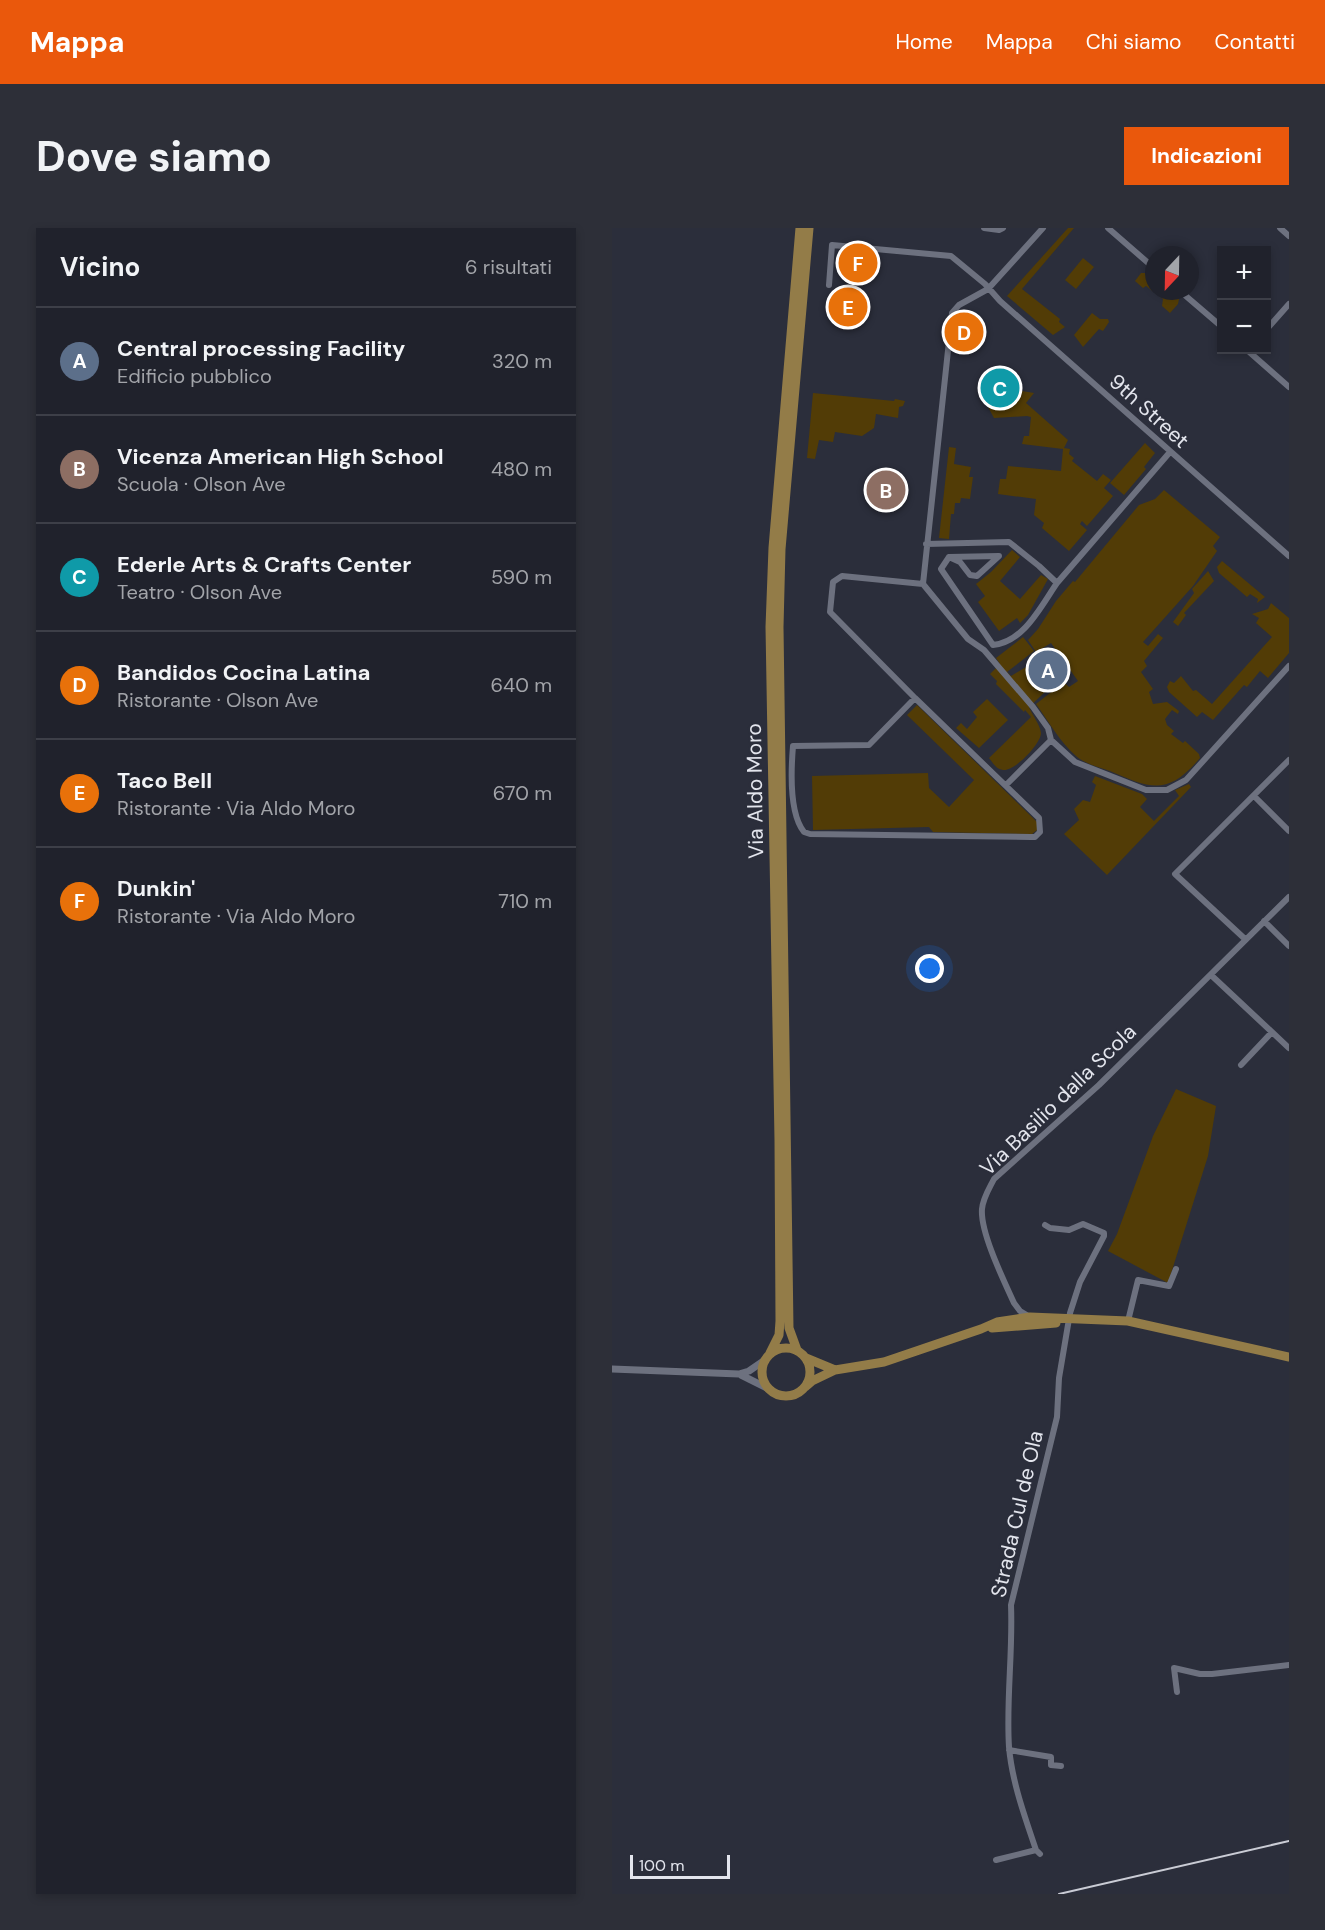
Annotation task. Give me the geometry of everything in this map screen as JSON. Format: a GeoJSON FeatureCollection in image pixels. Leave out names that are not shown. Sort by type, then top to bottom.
{"type":"FeatureCollection","features":[{"type":"Feature","properties":{"kind":"main road","name":"Via Aldo Moro"},"geometry":{"type":"LineString","coordinates":[[767,1357],[780,1329],[770,627],[773,548],[800,228]]}},
{"type":"Feature","properties":{"kind":"main road","name":"Via Aldo Moro"},"geometry":{"type":"LineString","coordinates":[[797,1350],[789,1328],[779,627],[781,549],[809,228]]}},
{"type":"Feature","properties":{"kind":"main road"},"geometry":{"type":"LineString","coordinates":[[835,1370],[806,1358],[797,1350],[786,1347],[767,1357],[761,1371],[767,1388],[779,1395],[789,1396],[798,1394],[812,1381],[835,1370],[884,1362],[1020,1315],[1068,1320]]}},
{"type":"Feature","properties":{"kind":"main road"},"geometry":{"type":"LineString","coordinates":[[981,1329],[1068,1320],[1128,1321],[1289,1357]]}},
{"type":"Feature","properties":{"kind":"main road"},"geometry":{"type":"LineString","coordinates":[[805,1387],[810,1373],[806,1358]]}},
{"type":"Feature","properties":{"kind":"street"},"geometry":{"type":"LineString","coordinates":[[984,228],[999,230],[1003,228]]}},
{"type":"Feature","properties":{"kind":"street"},"geometry":{"type":"LineString","coordinates":[[1043,228],[988,290],[959,305],[952,313],[923,584],[968,639],[984,650],[1034,707],[1048,728],[1051,740],[1075,762],[1146,790],[1167,790],[1186,780],[1289,666]]}},
{"type":"Feature","properties":{"kind":"street"},"geometry":{"type":"LineString","coordinates":[[1108,228],[1145,260]]}},
{"type":"Feature","properties":{"kind":"street"},"geometry":{"type":"LineString","coordinates":[[1280,228],[1289,236]]}},
{"type":"Feature","properties":{"kind":"street","name":"9th Street"},"geometry":{"type":"LineString","coordinates":[[829,285],[832,245],[951,256],[1289,556]]}},
{"type":"Feature","properties":{"kind":"street"},"geometry":{"type":"LineString","coordinates":[[1190,300],[1217,323]]}},
{"type":"Feature","properties":{"kind":"street"},"geometry":{"type":"LineString","coordinates":[[1271,324],[1289,304]]}},
{"type":"Feature","properties":{"kind":"street"},"geometry":{"type":"LineString","coordinates":[[1252,354],[1289,387]]}},
{"type":"Feature","properties":{"kind":"street"},"geometry":{"type":"LineString","coordinates":[[984,650],[1007,641],[1023,630],[1057,583],[1170,452]]}},
{"type":"Feature","properties":{"kind":"street"},"geometry":{"type":"LineString","coordinates":[[926,544],[1009,542],[1057,583]]}},
{"type":"Feature","properties":{"kind":"street"},"geometry":{"type":"LineString","coordinates":[[999,556],[977,576],[970,575],[960,562],[950,557],[999,556]]}},
{"type":"Feature","properties":{"kind":"street"},"geometry":{"type":"LineString","coordinates":[[950,557],[941,569],[993,645]]}},
{"type":"Feature","properties":{"kind":"street"},"geometry":{"type":"LineString","coordinates":[[915,698],[869,745],[793,746],[791,769],[795,811],[804,832],[810,834],[1035,837],[1040,832],[1039,818],[830,612],[834,582],[842,576],[923,584]]}},
{"type":"Feature","properties":{"kind":"street"},"geometry":{"type":"LineString","coordinates":[[1006,785],[1051,740]]}},
{"type":"Feature","properties":{"kind":"street"},"geometry":{"type":"LineString","coordinates":[[1245,939],[1175,874],[1289,760]]}},
{"type":"Feature","properties":{"kind":"street"},"geometry":{"type":"LineString","coordinates":[[1254,796],[1289,831]]}},
{"type":"Feature","properties":{"kind":"street","name":"Via Basilio dalla Scola"},"geometry":{"type":"LineString","coordinates":[[1020,1315],[984,1225],[981,1210],[985,1194],[994,1179],[1099,1085],[1289,897]]}},
{"type":"Feature","properties":{"kind":"street"},"geometry":{"type":"LineString","coordinates":[[1264,921],[1289,946]]}},
{"type":"Feature","properties":{"kind":"street"},"geometry":{"type":"LineString","coordinates":[[1211,975],[1289,1048]]}},
{"type":"Feature","properties":{"kind":"street"},"geometry":{"type":"LineString","coordinates":[[1241,1065],[1272,1032]]}},
{"type":"Feature","properties":{"kind":"street","name":"Strada Cul de Ola"},"geometry":{"type":"LineString","coordinates":[[996,1860],[1038,1852],[1020,1798],[1009,1750],[1011,1605],[1057,1417],[1059,1378],[1068,1320],[1080,1282],[1104,1236],[1104,1233],[1083,1224],[1069,1230],[1045,1226]]}},
{"type":"Feature","properties":{"kind":"street"},"geometry":{"type":"LineString","coordinates":[[1128,1321],[1138,1280],[1169,1286],[1176,1269]]}},
{"type":"Feature","properties":{"kind":"street"},"geometry":{"type":"LineString","coordinates":[[1008,1319],[1013,1312],[1014,1304]]}},
{"type":"Feature","properties":{"kind":"street"},"geometry":{"type":"LineString","coordinates":[[999,1327],[1005,1323],[1017,1322],[1020,1315]]}},
{"type":"Feature","properties":{"kind":"street"},"geometry":{"type":"LineString","coordinates":[[612,1369],[739,1374],[749,1371],[767,1357]]}},
{"type":"Feature","properties":{"kind":"street"},"geometry":{"type":"LineString","coordinates":[[739,1374],[767,1388]]}},
{"type":"Feature","properties":{"kind":"street"},"geometry":{"type":"LineString","coordinates":[[1177,1692],[1174,1668],[1200,1674],[1212,1674],[1289,1665]]}},
{"type":"Feature","properties":{"kind":"street"},"geometry":{"type":"LineString","coordinates":[[1009,1750],[1051,1757],[1051,1765],[1060,1766]]}},
{"type":"Feature","properties":{"kind":"street"},"geometry":{"type":"LineString","coordinates":[[1011,1801],[1020,1798]]}},
{"type":"Feature","properties":{"kind":"shaded area"},"geometry":{"type":"Polygon","coordinates":[[[1068,228],[1074,228],[1022,289],[1060,319],[1059,322],[1065,327],[1053,335],[1007,296],[1068,228]]]}},
{"type":"Feature","properties":{"kind":"shaded area"},"geometry":{"type":"Polygon","coordinates":[[[1083,258],[1094,267],[1076,289],[1065,280],[1083,258]]]}},
{"type":"Feature","properties":{"kind":"shaded area"},"geometry":{"type":"Polygon","coordinates":[[[1141,273],[1145,273],[1145,287],[1143,288],[1135,281],[1141,273]]]}},
{"type":"Feature","properties":{"kind":"shaded area"},"geometry":{"type":"Polygon","coordinates":[[[1163,300],[1179,300],[1170,313],[1162,306],[1163,300]]]}},
{"type":"Feature","properties":{"kind":"shaded area"},"geometry":{"type":"Polygon","coordinates":[[[1092,313],[1100,319],[1108,319],[1109,322],[1103,331],[1099,329],[1083,347],[1074,335],[1092,313]]]}},
{"type":"Feature","properties":{"kind":"shaded area"},"geometry":{"type":"Polygon","coordinates":[[[1018,392],[1034,393],[1026,403],[1068,440],[1064,448],[1070,449],[1069,454],[1074,458],[1072,461],[1097,481],[1103,474],[1111,480],[1104,488],[1113,496],[1087,526],[1082,521],[1080,524],[1087,530],[1069,551],[1042,528],[1044,523],[1034,515],[1036,499],[998,494],[1000,479],[1006,479],[1008,466],[1061,471],[1063,449],[1022,444],[1024,436],[1029,436],[1031,417],[994,418],[988,407],[998,409],[1000,399],[1017,401],[1018,392]]]}},
{"type":"Feature","properties":{"kind":"shaded area"},"geometry":{"type":"Polygon","coordinates":[[[813,393],[905,401],[903,406],[899,407],[898,418],[876,414],[874,428],[862,436],[835,432],[833,442],[819,440],[815,459],[807,458],[813,393]]]}},
{"type":"Feature","properties":{"kind":"shaded area"},"geometry":{"type":"Polygon","coordinates":[[[1145,443],[1155,453],[1144,467],[1146,469],[1124,495],[1110,483],[1145,443]]]}},
{"type":"Feature","properties":{"kind":"shaded area"},"geometry":{"type":"Polygon","coordinates":[[[949,447],[956,448],[954,464],[971,467],[969,477],[973,477],[970,499],[961,498],[960,503],[955,503],[954,514],[951,514],[949,539],[939,538],[949,447]]]}},
{"type":"Feature","properties":{"kind":"shaded area"},"geometry":{"type":"Polygon","coordinates":[[[1164,490],[1220,537],[1213,546],[1217,551],[1193,586],[1143,642],[1148,646],[1158,634],[1163,638],[1144,661],[1147,666],[1141,672],[1153,689],[1149,692],[1153,704],[1167,702],[1179,711],[1178,714],[1172,710],[1165,719],[1167,725],[1174,731],[1171,734],[1183,743],[1185,741],[1199,754],[1200,758],[1178,779],[1158,786],[1137,782],[1088,763],[1076,756],[1065,744],[1036,704],[1064,682],[1069,687],[1078,681],[1051,643],[1036,652],[1028,640],[1056,601],[1073,581],[1075,582],[1139,505],[1155,499],[1164,490]]]}},
{"type":"Feature","properties":{"kind":"shaded area"},"geometry":{"type":"Polygon","coordinates":[[[1012,550],[1020,557],[1000,581],[1020,599],[1041,575],[1048,579],[1028,615],[1020,623],[1017,618],[999,631],[978,602],[985,596],[976,584],[1012,550]]]}},
{"type":"Feature","properties":{"kind":"shaded area"},"geometry":{"type":"Polygon","coordinates":[[[1222,561],[1265,597],[1257,603],[1258,599],[1250,594],[1247,597],[1219,573],[1217,567],[1222,561]]]}},
{"type":"Feature","properties":{"kind":"shaded area"},"geometry":{"type":"Polygon","coordinates":[[[1208,571],[1214,581],[1184,613],[1186,615],[1178,626],[1173,622],[1194,593],[1192,589],[1208,571]]]}},
{"type":"Feature","properties":{"kind":"shaded area"},"geometry":{"type":"Polygon","coordinates":[[[1271,603],[1289,618],[1289,653],[1268,678],[1260,671],[1247,687],[1244,685],[1213,720],[1202,712],[1197,717],[1169,692],[1167,687],[1170,681],[1174,683],[1181,676],[1193,691],[1196,690],[1212,704],[1272,637],[1256,623],[1259,618],[1252,614],[1268,609],[1271,603]]]}},
{"type":"Feature","properties":{"kind":"shaded area"},"geometry":{"type":"Polygon","coordinates":[[[1023,637],[1034,651],[1007,672],[1011,676],[1026,667],[1045,692],[1029,707],[1041,733],[1037,744],[1020,762],[1014,767],[1003,770],[989,758],[1031,717],[996,684],[997,681],[990,674],[1000,664],[996,658],[1023,637]]]}},
{"type":"Feature","properties":{"kind":"shaded area"},"geometry":{"type":"Polygon","coordinates":[[[987,699],[1008,720],[979,748],[956,728],[961,723],[967,729],[977,717],[973,712],[987,699]]]}},
{"type":"Feature","properties":{"kind":"shaded area"},"geometry":{"type":"Polygon","coordinates":[[[917,705],[1038,823],[1037,830],[1032,834],[933,832],[929,827],[813,830],[812,776],[928,773],[929,788],[949,807],[974,780],[907,715],[917,705]]]}},
{"type":"Feature","properties":{"kind":"shaded area"},"geometry":{"type":"Polygon","coordinates":[[[1095,776],[1142,794],[1147,799],[1140,807],[1154,821],[1179,796],[1175,790],[1189,784],[1191,787],[1107,875],[1064,834],[1079,820],[1074,809],[1083,800],[1090,802],[1096,785],[1092,782],[1095,776]]]}},
{"type":"Feature","properties":{"kind":"shaded area"},"geometry":{"type":"Polygon","coordinates":[[[1176,1089],[1216,1106],[1208,1156],[1168,1283],[1108,1251],[1117,1234],[1153,1136],[1176,1089]]]}},
{"type":"Feature","properties":{"kind":"railway"},"geometry":{"type":"LineString","coordinates":[[1059,1894],[1289,1841]]}},
{"type":"Feature","properties":{"kind":"place","name":"Dunkin'"},"geometry":{"type":"Point","coordinates":[858,263]}},
{"type":"Feature","properties":{"kind":"place","name":"Taco Bell"},"geometry":{"type":"Point","coordinates":[848,307]}},
{"type":"Feature","properties":{"kind":"place","name":"Bandidos Cocina Latina"},"geometry":{"type":"Point","coordinates":[964,332]}},
{"type":"Feature","properties":{"kind":"place","name":"Ederle Arts & Crafts Center"},"geometry":{"type":"Point","coordinates":[1000,388]}},
{"type":"Feature","properties":{"kind":"place","name":"Vicenza American High School"},"geometry":{"type":"Point","coordinates":[886,490]}},
{"type":"Feature","properties":{"kind":"place","name":"Central processing Facility"},"geometry":{"type":"Point","coordinates":[1048,670]}}]}
